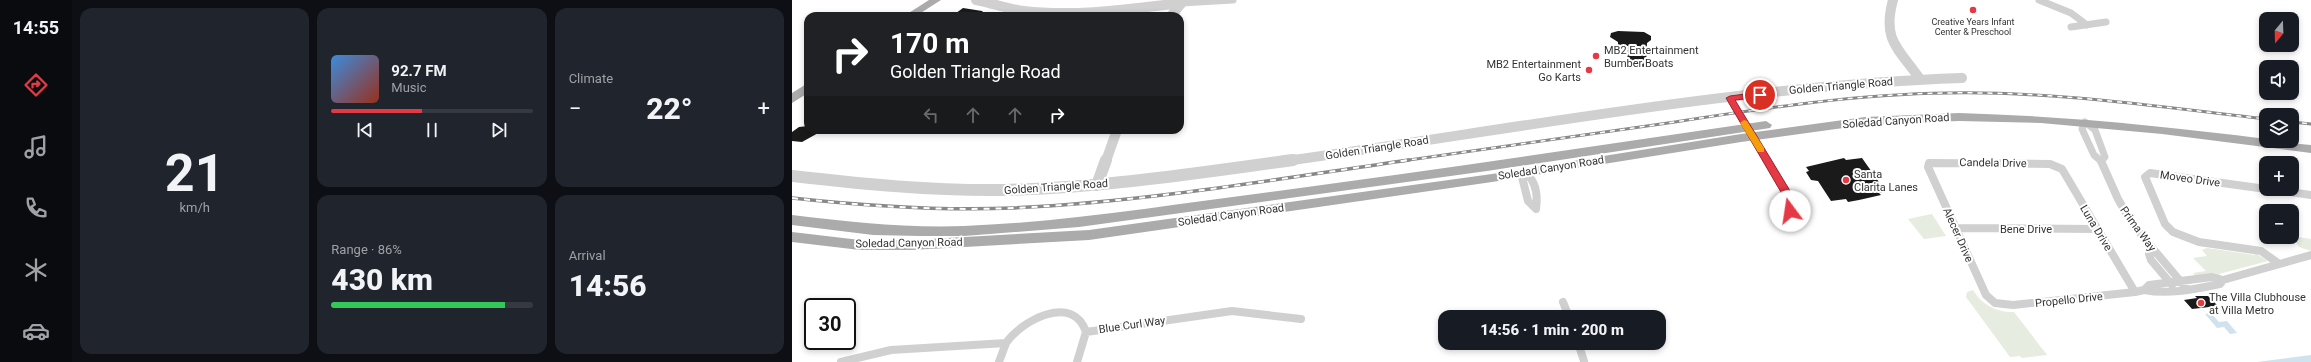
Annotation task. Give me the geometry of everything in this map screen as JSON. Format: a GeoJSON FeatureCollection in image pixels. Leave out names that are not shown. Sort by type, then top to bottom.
{"type":"FeatureCollection","features":[{"type":"Feature","properties":{"kind":"main road"},"geometry":{"type":"LineString","coordinates":[[916,12],[936,0]]}},
{"type":"Feature","properties":{"kind":"main road"},"geometry":{"type":"LineString","coordinates":[[929,12],[943,0]]}},
{"type":"Feature","properties":{"kind":"main road"},"geometry":{"type":"LineString","coordinates":[[792,99],[804,90]]}},
{"type":"Feature","properties":{"kind":"main road"},"geometry":{"type":"LineString","coordinates":[[792,109],[804,101]]}},
{"type":"Feature","properties":{"kind":"main road","name":"Soledad Canyon Road"},"geometry":{"type":"LineString","coordinates":[[792,220],[873,230],[964,231],[1079,222],[1389,181],[1594,150],[1750,132],[1896,119],[1959,117],[2083,118],[2259,133]]}},
{"type":"Feature","properties":{"kind":"main road","name":"Soledad Canyon Road"},"geometry":{"type":"LineString","coordinates":[[2083,118],[2311,149]]}},
{"type":"Feature","properties":{"kind":"main road","name":"Soledad Canyon Road"},"geometry":{"type":"LineString","coordinates":[[792,237],[860,245],[911,245],[1084,234],[1525,172],[1750,132]]}},
{"type":"Feature","properties":{"kind":"main road"},"geometry":{"type":"LineString","coordinates":[[2299,138],[2311,140]]}},
{"type":"Feature","properties":{"kind":"main road"},"geometry":{"type":"LineString","coordinates":[[1389,181],[1427,179],[1510,168],[1525,172],[1526,169],[1534,164],[1581,157],[1594,150]]}},
{"type":"Feature","properties":{"kind":"main road"},"geometry":{"type":"LineString","coordinates":[[964,231],[1000,234],[1084,234],[1143,214]]}},
{"type":"Feature","properties":{"kind":"street"},"geometry":{"type":"LineString","coordinates":[[976,0],[1025,11],[1056,12],[1130,9],[1183,2],[1233,0]]}},
{"type":"Feature","properties":{"kind":"street"},"geometry":{"type":"LineString","coordinates":[[1893,0],[1888,18],[1889,30],[1894,42],[1920,79]]}},
{"type":"Feature","properties":{"kind":"street"},"geometry":{"type":"LineString","coordinates":[[2039,0],[2071,13],[2087,25]]}},
{"type":"Feature","properties":{"kind":"street"},"geometry":{"type":"LineString","coordinates":[[1174,12],[1183,2]]}},
{"type":"Feature","properties":{"kind":"street"},"geometry":{"type":"LineString","coordinates":[[2070,27],[2106,22]]}},
{"type":"Feature","properties":{"kind":"street","name":"Golden Triangle Road"},"geometry":{"type":"LineString","coordinates":[[792,176],[866,185],[950,190],[1032,190],[1097,185],[1314,157],[1566,119],[1730,98],[1828,86],[1920,79],[1962,78]]}},
{"type":"Feature","properties":{"kind":"street"},"geometry":{"type":"LineString","coordinates":[[1730,98],[1790,199],[1790,222]]}},
{"type":"Feature","properties":{"kind":"street","name":"Prima Way"},"geometry":{"type":"LineString","coordinates":[[2083,118],[2082,129],[2094,155],[2101,161],[2118,199],[2133,225],[2152,248],[2178,286]]}},
{"type":"Feature","properties":{"kind":"street"},"geometry":{"type":"LineString","coordinates":[[1097,185],[1116,134]]}},
{"type":"Feature","properties":{"kind":"street","name":"Candela Drive"},"geometry":{"type":"LineString","coordinates":[[1929,163],[2044,164],[2057,166]]}},
{"type":"Feature","properties":{"kind":"street","name":"Alecer Drive"},"geometry":{"type":"LineString","coordinates":[[1929,163],[1928,167],[1986,295],[1995,303]]}},
{"type":"Feature","properties":{"kind":"street","name":"Luna Drive"},"geometry":{"type":"LineString","coordinates":[[2057,166],[2062,169],[2096,229],[2140,291]]}},
{"type":"Feature","properties":{"kind":"street","name":"Moveo Drive"},"geometry":{"type":"LineString","coordinates":[[2259,188],[2150,173],[2145,178],[2165,224],[2173,232],[2199,242],[2261,252],[2278,263]]}},
{"type":"Feature","properties":{"kind":"street","name":"Moveo Drive"},"geometry":{"type":"LineString","coordinates":[[2299,193],[2311,195]]}},
{"type":"Feature","properties":{"kind":"street","name":"Bene Drive"},"geometry":{"type":"LineString","coordinates":[[1955,228],[2096,229]]}},
{"type":"Feature","properties":{"kind":"street"},"geometry":{"type":"LineString","coordinates":[[2152,248],[2149,254],[2151,260],[2170,282]]}},
{"type":"Feature","properties":{"kind":"street","name":"Propello Drive"},"geometry":{"type":"LineString","coordinates":[[2140,291],[2149,285],[2170,282],[2187,289],[2219,284],[2223,280],[2278,263],[2311,255]]}},
{"type":"Feature","properties":{"kind":"street","name":"Propello Drive"},"geometry":{"type":"LineString","coordinates":[[1995,303],[2013,305],[2140,291],[2153,293],[2212,277],[2223,280]]}},
{"type":"Feature","properties":{"kind":"street"},"geometry":{"type":"LineString","coordinates":[[1563,302],[1566,310]]}},
{"type":"Feature","properties":{"kind":"street","name":"Blue Curl Way"},"geometry":{"type":"LineString","coordinates":[[1006,343],[1022,325],[1038,316],[1056,312],[1069,313],[1078,317],[1083,322],[1086,332],[1232,311],[1301,319]]}},
{"type":"Feature","properties":{"kind":"street"},"geometry":{"type":"LineString","coordinates":[[1077,362],[1086,332]]}},
{"type":"Feature","properties":{"kind":"street"},"geometry":{"type":"LineString","coordinates":[[841,362],[891,350],[1006,343],[999,362]]}},
{"type":"Feature","properties":{"kind":"street"},"geometry":{"type":"LineString","coordinates":[[1580,350],[1584,361]]}},
{"type":"Feature","properties":{"kind":"shaded area"},"geometry":{"type":"Polygon","coordinates":[[[1932,214],[1946,236],[1924,239],[1908,219],[1932,214]]]}},
{"type":"Feature","properties":{"kind":"shaded area"},"geometry":{"type":"Polygon","coordinates":[[[2299,237],[2311,239],[2311,251],[2299,247],[2297,244],[2299,244],[2299,237]]]}},
{"type":"Feature","properties":{"kind":"shaded area"},"geometry":{"type":"Polygon","coordinates":[[[2207,248],[2255,255],[2255,253],[2268,261],[2219,274],[2221,276],[2195,276],[2193,273],[2206,271],[2193,258],[2207,256],[2202,250],[2207,248]]]}},
{"type":"Feature","properties":{"kind":"shaded area"},"geometry":{"type":"Polygon","coordinates":[[[1973,290],[1985,304],[1990,307],[2002,311],[2014,312],[2047,355],[2022,358],[2020,356],[2010,357],[1966,297],[1967,292],[1973,290]]]}},
{"type":"Feature","properties":{"kind":"water"},"geometry":{"type":"Polygon","coordinates":[[[2211,313],[2219,322],[2227,321],[2237,333],[2230,334],[2224,327],[2217,328],[2205,314],[2211,313]]]}},
{"type":"Feature","properties":{"kind":"water"},"geometry":{"type":"Polygon","coordinates":[[[2311,355],[2311,362],[2257,362],[2311,355]]]}},
{"type":"Feature","properties":{"kind":"building"},"geometry":{"type":"Polygon","coordinates":[[[963,8],[983,12],[958,12],[963,8]]]}},
{"type":"Feature","properties":{"kind":"building"},"geometry":{"type":"Polygon","coordinates":[[[1618,31],[1644,32],[1651,36],[1651,40],[1647,43],[1646,67],[1627,66],[1628,46],[1618,46],[1618,42],[1610,37],[1611,33],[1618,31]]]}},
{"type":"Feature","properties":{"kind":"building"},"geometry":{"type":"Polygon","coordinates":[[[804,126],[804,134],[816,134],[802,142],[792,141],[792,132],[799,127],[804,126]]]}},
{"type":"Feature","properties":{"kind":"building","name":"Santa Clarita Lanes"},"geometry":{"type":"Polygon","coordinates":[[[1844,158],[1846,160],[1862,158],[1886,192],[1879,193],[1881,195],[1848,202],[1846,199],[1831,201],[1818,181],[1811,180],[1806,172],[1809,171],[1806,167],[1844,158]]]}},
{"type":"Feature","properties":{"kind":"building","name":"The Villa Clubhouse at Villa Metro"},"geometry":{"type":"Polygon","coordinates":[[[2195,296],[2208,296],[2218,306],[2192,309],[2184,300],[2197,298],[2195,296]]]}},
{"type":"Feature","properties":{"kind":"railway"},"geometry":{"type":"LineString","coordinates":[[1409,160],[1777,107],[1845,99],[1914,94],[1988,93],[2068,97],[2259,118]]}},
{"type":"Feature","properties":{"kind":"railway"},"geometry":{"type":"LineString","coordinates":[[2299,123],[2311,124]]}},
{"type":"Feature","properties":{"kind":"railway"},"geometry":{"type":"LineString","coordinates":[[792,198],[875,205],[958,209],[1063,205],[1112,201],[1211,189],[1409,160]]}},
{"type":"Feature","properties":{"kind":"railway"},"geometry":{"type":"LineString","coordinates":[[1402,161],[1409,160]]}},
{"type":"Feature","properties":{"kind":"slow traffic"},"geometry":{"type":"LineString","coordinates":[[1744,123],[1761,150]]}},
{"type":"Feature","properties":{"kind":"place","name":"Creative Years Infant Center & Preschool"},"geometry":{"type":"Point","coordinates":[1973,10]}},
{"type":"Feature","properties":{"kind":"place","name":"MB2 Entertainment Bumber Boats"},"geometry":{"type":"Point","coordinates":[1596,56]}},
{"type":"Feature","properties":{"kind":"place","name":"MB2 Entertainment Go Karts"},"geometry":{"type":"Point","coordinates":[1589,70]}},
{"type":"Feature","properties":{"kind":"place","name":"Santa Clarita Lanes"},"geometry":{"type":"Point","coordinates":[1846,180]}},
{"type":"Feature","properties":{"kind":"place","name":"The Villa Clubhouse at Villa Metro"},"geometry":{"type":"Point","coordinates":[2201,303]}},
{"type":"Feature","properties":{"kind":"route"},"geometry":{"type":"LineString","coordinates":[[1760,95],[1730,98],[1742,121],[1790,199],[1790,211]]}}]}
